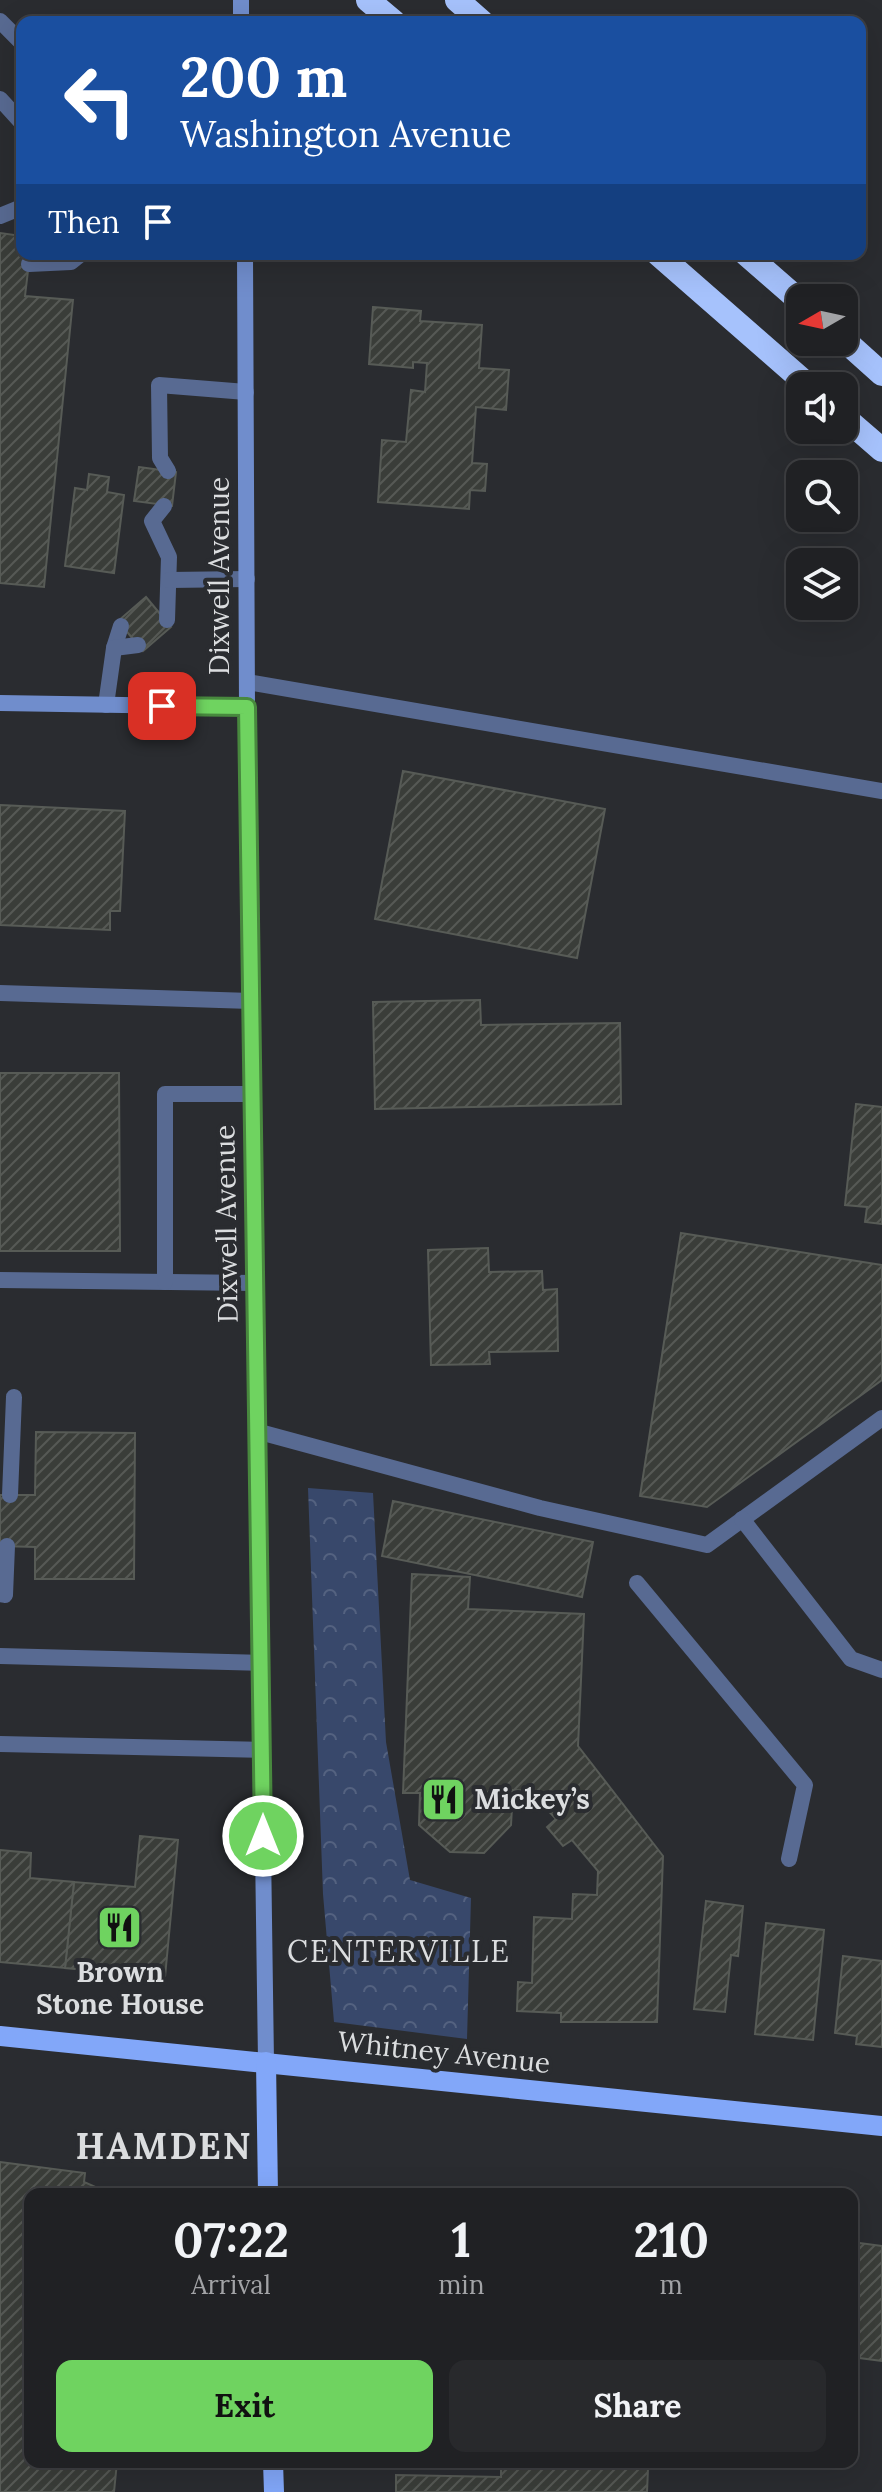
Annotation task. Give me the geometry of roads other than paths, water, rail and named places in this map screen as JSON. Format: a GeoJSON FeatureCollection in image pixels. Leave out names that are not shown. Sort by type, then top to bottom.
{"type":"FeatureCollection","features":[{"type":"Feature","properties":{"kind":"highway"},"geometry":{"type":"LineString","coordinates":[[368,0],[387,16]]}},
{"type":"Feature","properties":{"kind":"highway"},"geometry":{"type":"LineString","coordinates":[[457,0],[475,16]]}},
{"type":"Feature","properties":{"kind":"highway"},"geometry":{"type":"LineString","coordinates":[[665,260],[793,372]]}},
{"type":"Feature","properties":{"kind":"highway"},"geometry":{"type":"LineString","coordinates":[[753,260],[786,289]]}},
{"type":"Feature","properties":{"kind":"highway"},"geometry":{"type":"LineString","coordinates":[[858,353],[882,374]]}},
{"type":"Feature","properties":{"kind":"highway"},"geometry":{"type":"LineString","coordinates":[[858,429],[882,450]]}},
{"type":"Feature","properties":{"kind":"main road","name":"Dixwell Avenue"},"geometry":{"type":"LineString","coordinates":[[245,260],[247,707],[268,2188]]}},
{"type":"Feature","properties":{"kind":"main road"},"geometry":{"type":"LineString","coordinates":[[0,703],[247,707]]}},
{"type":"Feature","properties":{"kind":"main road","name":"Whitney Avenue"},"geometry":{"type":"LineString","coordinates":[[0,2036],[882,2126]]}},
{"type":"Feature","properties":{"kind":"main road"},"geometry":{"type":"LineString","coordinates":[[273,2468],[274,2492]]}},
{"type":"Feature","properties":{"kind":"lane"},"geometry":{"type":"LineString","coordinates":[[0,21],[16,37]]}},
{"type":"Feature","properties":{"kind":"lane"},"geometry":{"type":"LineString","coordinates":[[0,99],[16,116]]}},
{"type":"Feature","properties":{"kind":"lane"},"geometry":{"type":"LineString","coordinates":[[29,264],[56,265],[74,260]]}},
{"type":"Feature","properties":{"kind":"lane"},"geometry":{"type":"LineString","coordinates":[[159,466],[159,385],[246,392]]}},
{"type":"Feature","properties":{"kind":"lane"},"geometry":{"type":"LineString","coordinates":[[146,503],[169,557],[167,620]]}},
{"type":"Feature","properties":{"kind":"lane"},"geometry":{"type":"LineString","coordinates":[[152,521],[164,506]]}},
{"type":"Feature","properties":{"kind":"lane"},"geometry":{"type":"LineString","coordinates":[[169,580],[247,579]]}},
{"type":"Feature","properties":{"kind":"lane"},"geometry":{"type":"LineString","coordinates":[[150,602],[169,598]]}},
{"type":"Feature","properties":{"kind":"lane"},"geometry":{"type":"LineString","coordinates":[[106,705],[114,648],[121,626]]}},
{"type":"Feature","properties":{"kind":"lane"},"geometry":{"type":"LineString","coordinates":[[114,648],[138,645]]}},
{"type":"Feature","properties":{"kind":"lane"},"geometry":{"type":"LineString","coordinates":[[247,682],[882,791]]}},
{"type":"Feature","properties":{"kind":"lane"},"geometry":{"type":"LineString","coordinates":[[0,993],[251,1001]]}},
{"type":"Feature","properties":{"kind":"lane"},"geometry":{"type":"LineString","coordinates":[[165,1282],[165,1094],[252,1094]]}},
{"type":"Feature","properties":{"kind":"lane"},"geometry":{"type":"LineString","coordinates":[[0,1280],[254,1283]]}},
{"type":"Feature","properties":{"kind":"lane"},"geometry":{"type":"LineString","coordinates":[[10,1495],[14,1397]]}},
{"type":"Feature","properties":{"kind":"lane"},"geometry":{"type":"LineString","coordinates":[[256,1431],[540,1508],[707,1545],[882,1418]]}},
{"type":"Feature","properties":{"kind":"lane"},"geometry":{"type":"LineString","coordinates":[[742,1519],[851,1659],[882,1670]]}},
{"type":"Feature","properties":{"kind":"lane"},"geometry":{"type":"LineString","coordinates":[[2,1594],[7,1546]]}},
{"type":"Feature","properties":{"kind":"lane"},"geometry":{"type":"LineString","coordinates":[[637,1583],[805,1785],[789,1859]]}},
{"type":"Feature","properties":{"kind":"lane"},"geometry":{"type":"LineString","coordinates":[[0,1656],[262,1663]]}},
{"type":"Feature","properties":{"kind":"lane"},"geometry":{"type":"LineString","coordinates":[[0,1744],[263,1750]]}},
{"type":"Feature","properties":{"kind":"place","name":"Mickey’s"},"geometry":{"type":"Point","coordinates":[443,1799]}},
{"type":"Feature","properties":{"kind":"place","name":"Brown Stone House"},"geometry":{"type":"Point","coordinates":[120,1928]}},
{"type":"Feature","properties":{"kind":"district","name":"CENTERVILLE"},"geometry":{"type":"Point","coordinates":[399,1952]}},
{"type":"Feature","properties":{"kind":"district","name":"HAMDEN"},"geometry":{"type":"Point","coordinates":[164,2146]}}]}
